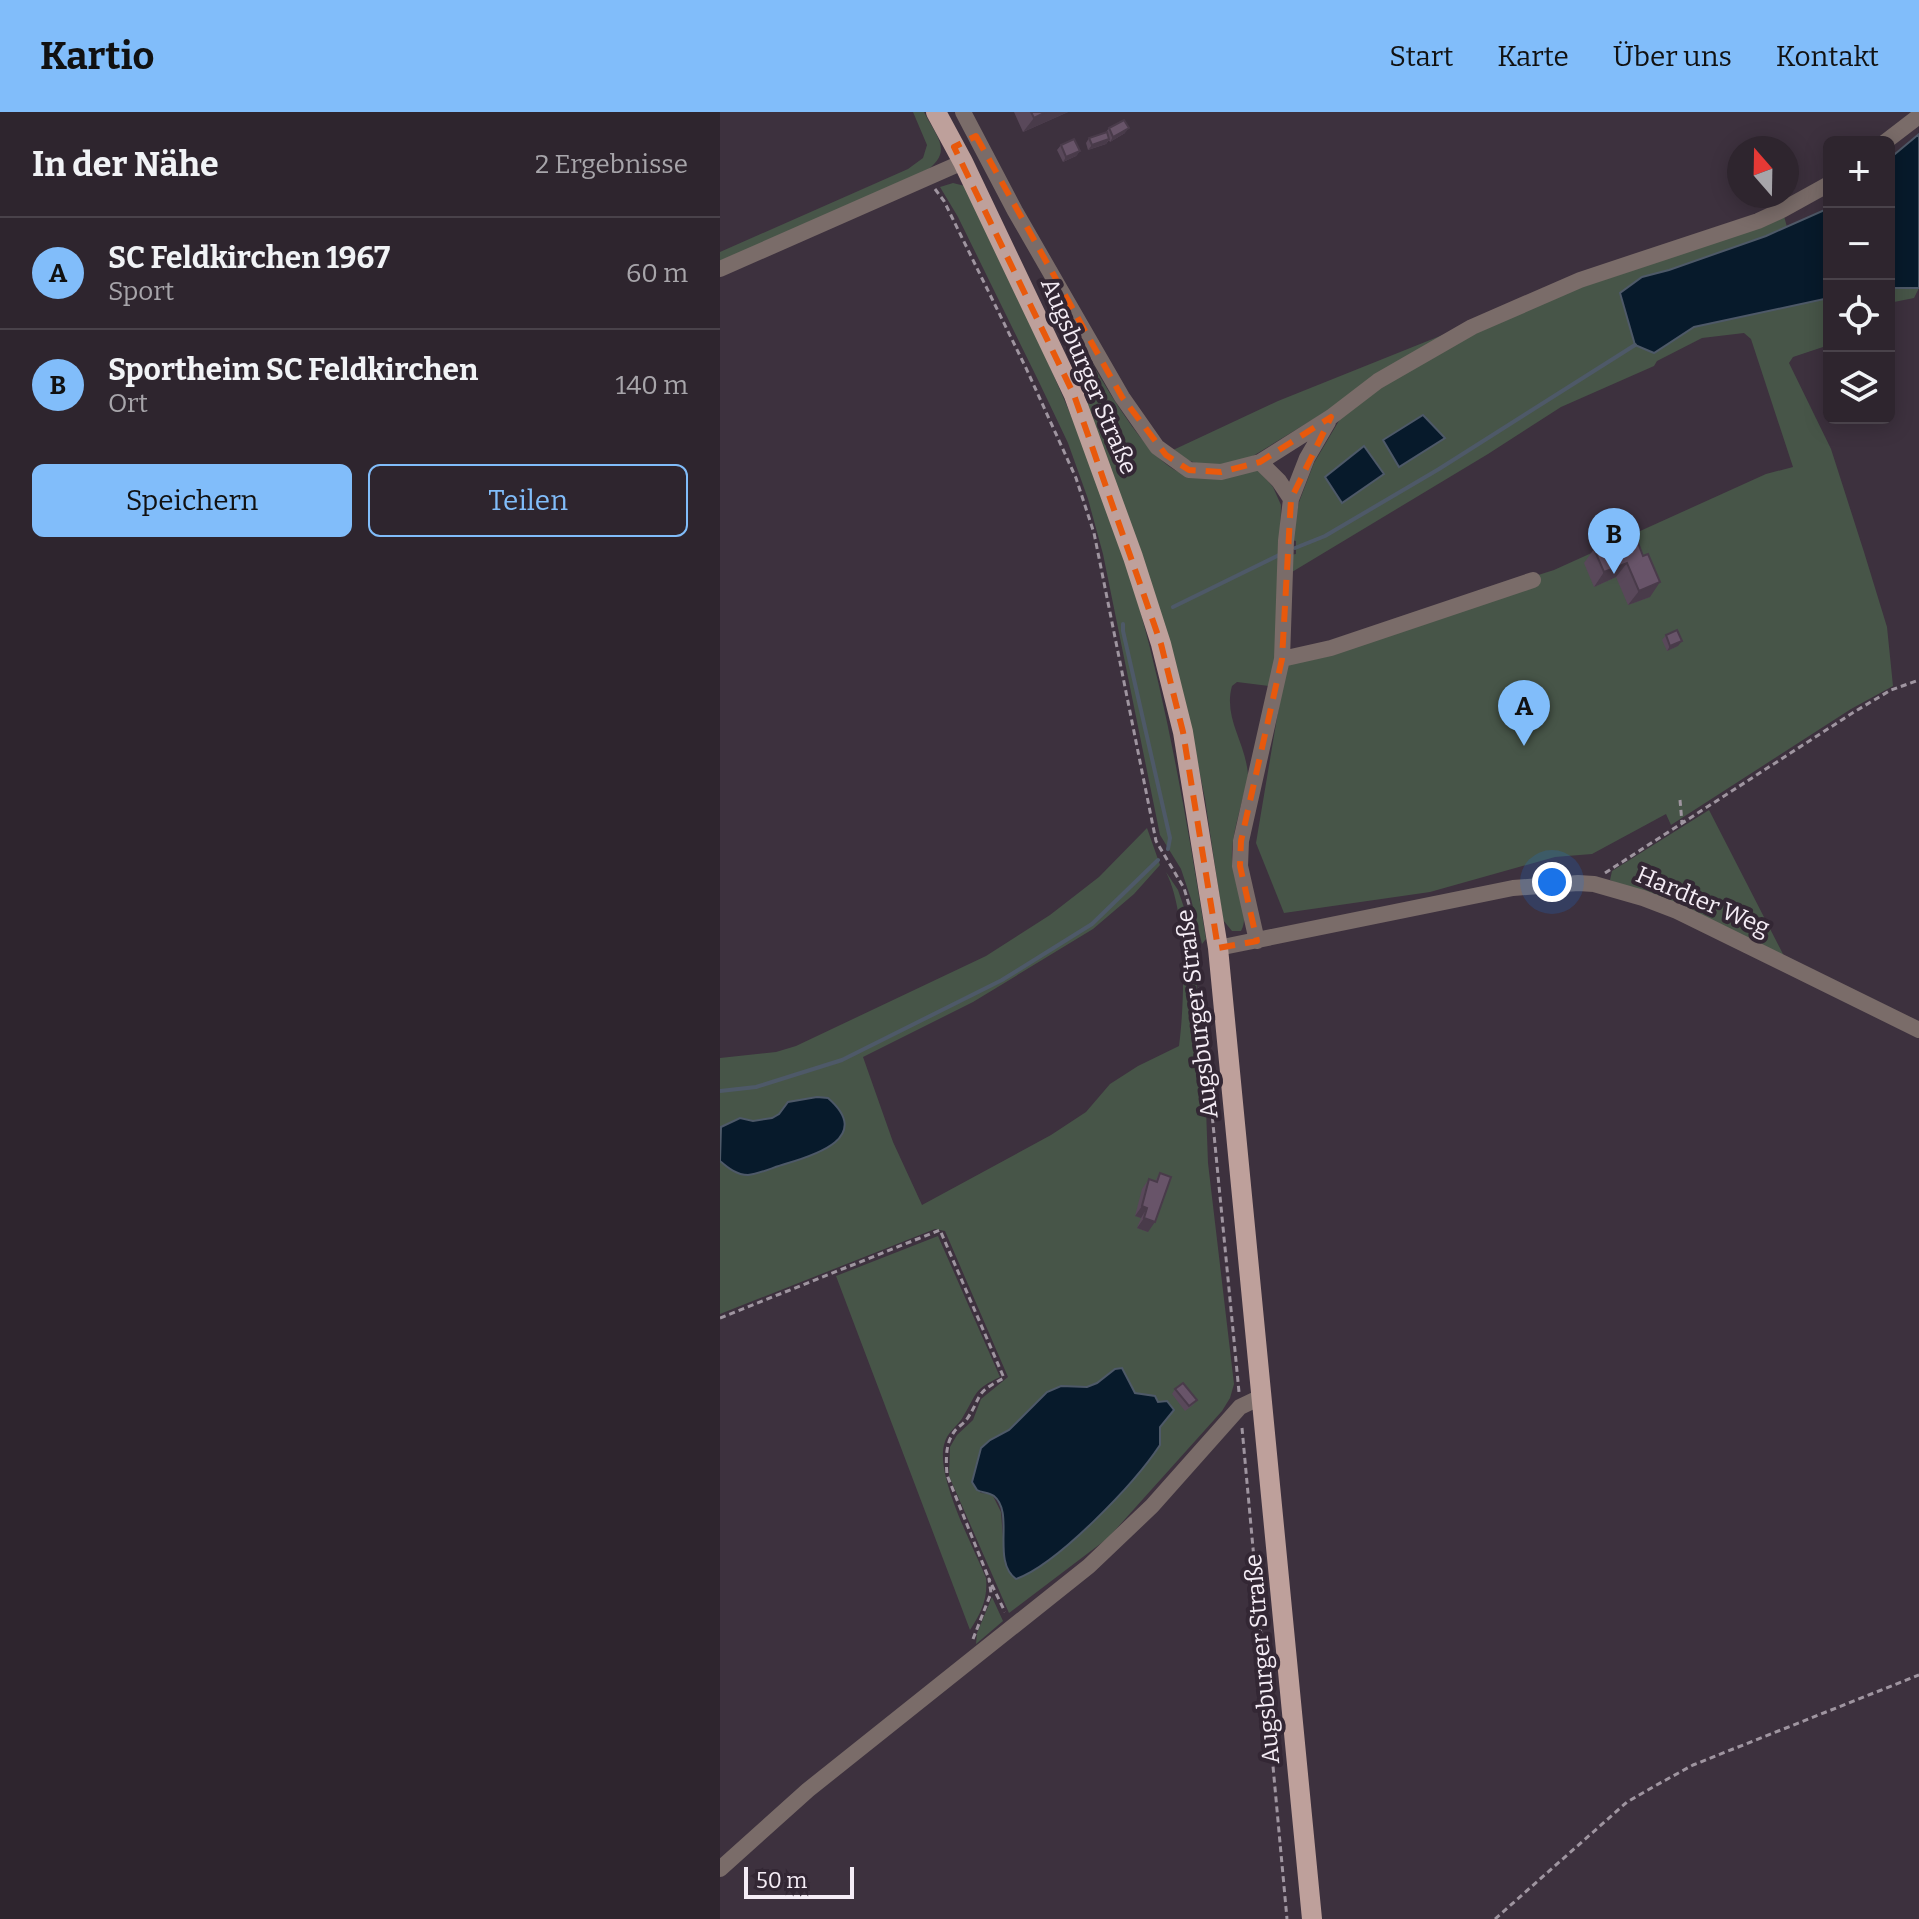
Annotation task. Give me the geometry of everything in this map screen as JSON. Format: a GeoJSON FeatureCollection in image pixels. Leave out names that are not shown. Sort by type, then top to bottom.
{"type":"FeatureCollection","features":[{"type":"Feature","properties":{"kind":"main road","name":"Augsburger Straße"},"geometry":{"type":"LineString","coordinates":[[936,112],[1074,395],[1133,557],[1161,644],[1183,732],[1218,948],[1312,1919]]}},
{"type":"Feature","properties":{"kind":"street"},"geometry":{"type":"LineString","coordinates":[[963,112],[1085,336],[1122,397],[1157,447],[1189,470],[1221,472],[1260,462],[1331,417],[1378,381],[1472,327],[1567,285],[1758,221],[1823,187]]}},
{"type":"Feature","properties":{"kind":"street"},"geometry":{"type":"LineString","coordinates":[[1893,136],[1919,116]]}},
{"type":"Feature","properties":{"kind":"street"},"geometry":{"type":"LineString","coordinates":[[720,269],[927,180],[959,155],[976,136]]}},
{"type":"Feature","properties":{"kind":"street"},"geometry":{"type":"LineString","coordinates":[[1257,941],[1240,866],[1241,841],[1282,659],[1286,541],[1291,499],[1307,458],[1331,417]]}},
{"type":"Feature","properties":{"kind":"street"},"geometry":{"type":"LineString","coordinates":[[1260,462],[1291,499]]}},
{"type":"Feature","properties":{"kind":"street"},"geometry":{"type":"LineString","coordinates":[[1282,659],[1331,648],[1533,580]]}},
{"type":"Feature","properties":{"kind":"street","name":"Hardter Weg"},"geometry":{"type":"LineString","coordinates":[[1218,948],[1513,888],[1560,883],[1594,884],[1677,911],[1919,1030]]}},
{"type":"Feature","properties":{"kind":"street"},"geometry":{"type":"LineString","coordinates":[[720,1869],[808,1790],[1089,1566],[1141,1516],[1240,1407],[1263,1396]]}},
{"type":"Feature","properties":{"kind":"path"},"geometry":{"type":"LineString","coordinates":[[927,180],[944,201],[1076,478],[1094,533],[1156,841],[1184,888],[1193,918],[1287,1919]]}},
{"type":"Feature","properties":{"kind":"path"},"geometry":{"type":"LineString","coordinates":[[1594,884],[1609,868],[1891,690],[1919,680]]}},
{"type":"Feature","properties":{"kind":"path"},"geometry":{"type":"LineString","coordinates":[[1680,800],[1682,823]]}},
{"type":"Feature","properties":{"kind":"path"},"geometry":{"type":"LineString","coordinates":[[720,1318],[940,1230],[1004,1378],[978,1395],[970,1416],[954,1431],[946,1463],[947,1475],[1011,1626]]}},
{"type":"Feature","properties":{"kind":"path"},"geometry":{"type":"LineString","coordinates":[[970,1658],[974,1633],[991,1593],[989,1579]]}},
{"type":"Feature","properties":{"kind":"path"},"geometry":{"type":"LineString","coordinates":[[1495,1919],[1617,1811],[1653,1787],[1693,1765],[1919,1675]]}},
{"type":"Feature","properties":{"kind":"highlighted area"},"geometry":{"type":"Polygon","coordinates":[[[976,136],[1122,397],[1166,455],[1189,470],[1221,472],[1260,462],[1331,417],[1291,499],[1282,659],[1241,841],[1240,866],[1257,941],[1218,948],[1183,732],[1161,644],[1074,395],[954,147],[976,136]]]}},
{"type":"Feature","properties":{"kind":"green space"},"geometry":{"type":"Polygon","coordinates":[[[913,112],[924,112],[941,146],[938,159],[922,174],[720,261],[720,252],[908,169],[923,158],[927,145],[913,112]]]}},
{"type":"Feature","properties":{"kind":"green space"},"geometry":{"type":"Polygon","coordinates":[[[953,183],[965,186],[1038,340],[1083,444],[1122,551],[1150,647],[1169,730],[1206,939],[1202,944],[1181,869],[1160,835],[1103,554],[1088,499],[1068,443],[958,217],[940,187],[953,183]]]}},
{"type":"Feature","properties":{"kind":"green space"},"geometry":{"type":"Polygon","coordinates":[[[1784,216],[1787,227],[1770,235],[1642,277],[1654,353],[1694,327],[1823,299],[1823,347],[1793,357],[1789,363],[1831,449],[1887,627],[1893,686],[1851,709],[1671,825],[1666,814],[1592,854],[1555,857],[1430,892],[1284,913],[1256,843],[1286,664],[1447,604],[1554,570],[1766,474],[1793,467],[1751,339],[1744,333],[1702,338],[1657,361],[1654,366],[1561,407],[1292,572],[1290,555],[1296,554],[1296,541],[1291,540],[1299,502],[1314,463],[1340,419],[1380,388],[1475,331],[1556,295],[1784,216]]]}},
{"type":"Feature","properties":{"kind":"green space"},"geometry":{"type":"Polygon","coordinates":[[[1895,288],[1919,288],[1914,298],[1895,302],[1895,288]]]}},
{"type":"Feature","properties":{"kind":"green space"},"geometry":{"type":"Polygon","coordinates":[[[1056,297],[1110,393],[1145,443],[1162,461],[1185,473],[1258,470],[1273,487],[1281,505],[1277,658],[1269,686],[1237,682],[1232,686],[1230,698],[1230,709],[1248,775],[1232,853],[1243,906],[1244,924],[1241,931],[1232,931],[1223,920],[1191,730],[1081,391],[1078,366],[1051,306],[1056,297]]]}},
{"type":"Feature","properties":{"kind":"green space"},"geometry":{"type":"Polygon","coordinates":[[[1470,324],[1248,459],[1208,465],[1171,451],[1278,401],[1470,324]]]}},
{"type":"Feature","properties":{"kind":"green space"},"geometry":{"type":"Polygon","coordinates":[[[1709,810],[1784,956],[1610,880],[1612,871],[1709,810]]]}},
{"type":"Feature","properties":{"kind":"green space"},"geometry":{"type":"Polygon","coordinates":[[[1147,828],[1160,865],[1134,894],[1093,929],[973,1002],[863,1057],[893,1142],[922,1205],[1051,1135],[1086,1112],[1110,1084],[1179,1046],[1183,957],[1178,910],[1166,872],[1178,890],[1192,931],[1205,1082],[1208,1163],[1234,1384],[1222,1411],[1108,1538],[1009,1613],[949,1476],[950,1447],[957,1435],[973,1420],[981,1399],[1008,1377],[945,1231],[935,1229],[720,1314],[720,1058],[776,1052],[796,1046],[986,956],[1050,915],[1099,877],[1147,828]],[[1122,1368],[1115,1369],[1087,1387],[1061,1386],[1035,1403],[1004,1434],[974,1486],[981,1493],[992,1494],[1001,1512],[1005,1564],[1060,1551],[1135,1477],[1160,1427],[1169,1417],[1160,1403],[1146,1395],[1134,1393],[1122,1368]]]}},
{"type":"Feature","properties":{"kind":"green space"},"geometry":{"type":"Polygon","coordinates":[[[938,1236],[1000,1377],[977,1392],[944,1445],[945,1475],[950,1493],[986,1578],[983,1606],[970,1630],[836,1276],[938,1236]]]}},
{"type":"Feature","properties":{"kind":"green space"},"geometry":{"type":"Polygon","coordinates":[[[992,1597],[1003,1621],[976,1644],[977,1633],[992,1597]]]}},
{"type":"Feature","properties":{"kind":"water"},"geometry":{"type":"Polygon","coordinates":[[[1919,134],[1919,288],[1895,288],[1895,154],[1919,134]]]}},
{"type":"Feature","properties":{"kind":"water"},"geometry":{"type":"Polygon","coordinates":[[[1823,211],[1823,299],[1694,327],[1654,353],[1635,345],[1620,293],[1642,277],[1766,236],[1823,211]]]}},
{"type":"Feature","properties":{"kind":"water"},"geometry":{"type":"Polygon","coordinates":[[[1423,415],[1445,438],[1399,467],[1383,440],[1423,415]]]}},
{"type":"Feature","properties":{"kind":"water"},"geometry":{"type":"Polygon","coordinates":[[[1364,446],[1384,474],[1342,503],[1325,477],[1364,446]]]}},
{"type":"Feature","properties":{"kind":"water"},"geometry":{"type":"Polygon","coordinates":[[[828,1098],[845,1124],[835,1142],[811,1155],[752,1174],[736,1172],[720,1161],[721,1127],[740,1118],[753,1121],[772,1118],[788,1102],[828,1098]]]}},
{"type":"Feature","properties":{"kind":"water"},"geometry":{"type":"Polygon","coordinates":[[[1122,1368],[1135,1393],[1155,1396],[1158,1402],[1167,1401],[1174,1410],[1160,1427],[1160,1445],[1133,1480],[1094,1521],[1053,1557],[1016,1579],[1005,1561],[1000,1504],[994,1496],[977,1490],[972,1482],[981,1448],[1009,1430],[1047,1392],[1061,1386],[1087,1387],[1115,1369],[1122,1368]]]}},
{"type":"Feature","properties":{"kind":"building"},"geometry":{"type":"Polygon","coordinates":[[[1031,112],[1046,112],[1034,118],[1031,112]]]}},
{"type":"Feature","properties":{"kind":"building"},"geometry":{"type":"Polygon","coordinates":[[[1124,120],[1129,128],[1113,137],[1109,128],[1124,120]]]}},
{"type":"Feature","properties":{"kind":"building"},"geometry":{"type":"Polygon","coordinates":[[[1107,132],[1109,139],[1092,145],[1089,138],[1107,132]]]}},
{"type":"Feature","properties":{"kind":"building"},"geometry":{"type":"Polygon","coordinates":[[[1074,139],[1080,151],[1066,157],[1061,145],[1074,139]]]}},
{"type":"Feature","properties":{"kind":"building"},"geometry":{"type":"Polygon","coordinates":[[[1634,532],[1643,556],[1648,554],[1660,582],[1639,591],[1627,563],[1604,572],[1594,549],[1634,532]]]}},
{"type":"Feature","properties":{"kind":"building"},"geometry":{"type":"Polygon","coordinates":[[[1677,630],[1682,641],[1670,646],[1666,635],[1677,630]]]}},
{"type":"Feature","properties":{"kind":"building"},"geometry":{"type":"Polygon","coordinates":[[[1160,1173],[1171,1177],[1155,1222],[1144,1218],[1147,1208],[1142,1206],[1149,1179],[1157,1182],[1160,1173]]]}},
{"type":"Feature","properties":{"kind":"building"},"geometry":{"type":"Polygon","coordinates":[[[1183,1383],[1197,1400],[1189,1406],[1175,1389],[1183,1383]]]}},
{"type":"Feature","properties":{"kind":"waterway"},"geometry":{"type":"LineString","coordinates":[[1295,548],[1325,536],[1439,469],[1635,345]]}},
{"type":"Feature","properties":{"kind":"waterway"},"geometry":{"type":"LineString","coordinates":[[1173,607],[1279,555]]}},
{"type":"Feature","properties":{"kind":"waterway"},"geometry":{"type":"LineString","coordinates":[[1123,624],[1170,838],[1168,849]]}},
{"type":"Feature","properties":{"kind":"waterway"},"geometry":{"type":"LineString","coordinates":[[720,1091],[756,1087],[842,1060],[1002,980],[1092,924],[1158,860]]}},
{"type":"Feature","properties":{"kind":"place","name":"Sportheim SC Feldkirchen"},"geometry":{"type":"Point","coordinates":[1614,574]}},
{"type":"Feature","properties":{"kind":"place","name":"SC Feldkirchen 1967"},"geometry":{"type":"Point","coordinates":[1524,746]}}]}
